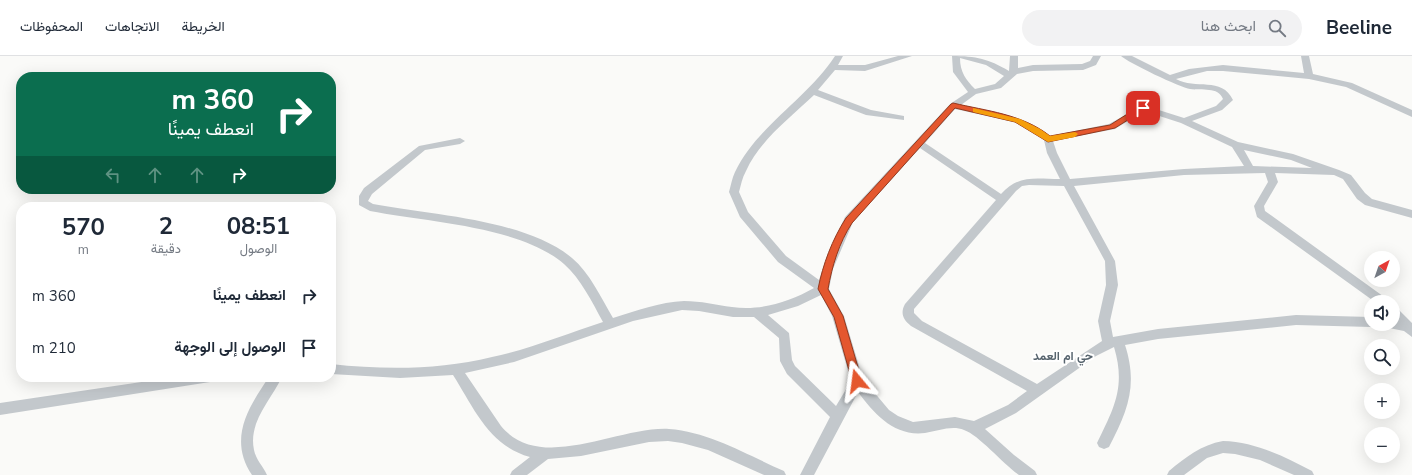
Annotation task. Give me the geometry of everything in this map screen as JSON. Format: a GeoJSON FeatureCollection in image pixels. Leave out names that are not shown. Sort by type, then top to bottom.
{"type":"FeatureCollection","features":[{"type":"Feature","properties":{"kind":"street"},"geometry":{"type":"LineString","coordinates":[[839,56],[834,67],[813,91],[755,149],[738,178],[734,192],[744,214],[782,259],[823,289],[838,316],[857,381],[879,409],[900,423],[922,427],[952,422],[974,427],[1027,474]]}},
{"type":"Feature","properties":{"kind":"street"},"geometry":{"type":"LineString","coordinates":[[834,67],[865,68],[908,56]]}},
{"type":"Feature","properties":{"kind":"street"},"geometry":{"type":"LineString","coordinates":[[956,56],[955,68],[962,80],[973,92]]}},
{"type":"Feature","properties":{"kind":"street"},"geometry":{"type":"LineString","coordinates":[[961,56],[989,63],[1012,74]]}},
{"type":"Feature","properties":{"kind":"street"},"geometry":{"type":"LineString","coordinates":[[1012,74],[1014,56]]}},
{"type":"Feature","properties":{"kind":"street"},"geometry":{"type":"LineString","coordinates":[[823,289],[827,269],[833,253],[849,220],[953,106],[973,92],[998,86],[1012,74],[1033,68],[1083,67],[1093,63],[1097,56]]}},
{"type":"Feature","properties":{"kind":"street"},"geometry":{"type":"LineString","coordinates":[[1125,56],[1178,84],[1187,86],[1212,87],[1228,98],[1228,100],[1219,108],[1184,121]]}},
{"type":"Feature","properties":{"kind":"street"},"geometry":{"type":"LineString","coordinates":[[1305,56],[1309,76]]}},
{"type":"Feature","properties":{"kind":"street"},"geometry":{"type":"LineString","coordinates":[[1169,78],[1189,66],[1206,60],[1239,62],[1285,74],[1309,76],[1349,85],[1412,114]]}},
{"type":"Feature","properties":{"kind":"street"},"geometry":{"type":"LineString","coordinates":[[813,91],[869,113],[901,118]]}},
{"type":"Feature","properties":{"kind":"street"},"geometry":{"type":"LineString","coordinates":[[953,106],[1017,120],[1038,130],[1048,139],[1052,153],[1067,183],[1110,261],[1112,284],[1104,321],[1113,342],[1123,354],[1126,374],[1125,396],[1117,420],[1104,443]]}},
{"type":"Feature","properties":{"kind":"street"},"geometry":{"type":"LineString","coordinates":[[1048,139],[1108,128],[1122,122],[1143,108],[1184,121],[1236,144],[1293,157],[1335,172],[1347,177],[1364,200],[1375,205],[1412,214]]}},
{"type":"Feature","properties":{"kind":"street"},"geometry":{"type":"LineString","coordinates":[[460,141],[422,148],[368,191],[364,196],[363,202],[370,207],[490,230],[530,240],[546,246],[567,260],[580,274],[610,323]]}},
{"type":"Feature","properties":{"kind":"street"},"geometry":{"type":"LineString","coordinates":[[919,143],[1003,200]]}},
{"type":"Feature","properties":{"kind":"street"},"geometry":{"type":"LineString","coordinates":[[1236,144],[1250,169]]}},
{"type":"Feature","properties":{"kind":"street"},"geometry":{"type":"LineString","coordinates":[[1038,391],[918,324],[908,316],[909,306],[1012,188],[1020,183],[1029,182],[1067,183],[1184,172],[1269,169],[1335,172]]}},
{"type":"Feature","properties":{"kind":"street"},"geometry":{"type":"LineString","coordinates":[[1269,169],[1273,182],[1258,204],[1258,209],[1261,214],[1373,295]]}},
{"type":"Feature","properties":{"kind":"street"},"geometry":{"type":"LineString","coordinates":[[336,370],[356,373],[386,373],[456,369],[514,357],[610,323],[659,310],[685,305],[695,305],[757,314],[771,310],[823,289]]}},
{"type":"Feature","properties":{"kind":"street"},"geometry":{"type":"LineString","coordinates":[[757,314],[785,336],[786,361],[791,370],[837,415]]}},
{"type":"Feature","properties":{"kind":"street"},"geometry":{"type":"LineString","coordinates":[[1400,318],[1410,328]]}},
{"type":"Feature","properties":{"kind":"street"},"geometry":{"type":"LineString","coordinates":[[974,427],[999,416],[1038,391],[1092,352],[1113,342],[1158,334],[1201,332],[1296,320],[1364,322]]}},
{"type":"Feature","properties":{"kind":"street"},"geometry":{"type":"LineString","coordinates":[[1400,326],[1410,328]]}},
{"type":"Feature","properties":{"kind":"street"},"geometry":{"type":"LineString","coordinates":[[456,369],[502,437],[518,450],[524,452],[544,454],[574,451],[653,436],[678,436],[710,446],[779,475]]}},
{"type":"Feature","properties":{"kind":"street"},"geometry":{"type":"LineString","coordinates":[[807,475],[837,415],[857,381]]}},
{"type":"Feature","properties":{"kind":"street"},"geometry":{"type":"LineString","coordinates":[[0,409],[177,382]]}},
{"type":"Feature","properties":{"kind":"street"},"geometry":{"type":"LineString","coordinates":[[260,475],[249,460],[246,450],[246,440],[255,411],[273,382]]}},
{"type":"Feature","properties":{"kind":"street"},"geometry":{"type":"LineString","coordinates":[[1174,475],[1203,453],[1214,448],[1228,447],[1257,454],[1307,475]]}},
{"type":"Feature","properties":{"kind":"street"},"geometry":{"type":"LineString","coordinates":[[517,475],[544,454]]}},
{"type":"Feature","properties":{"kind":"slow traffic"},"geometry":{"type":"LineString","coordinates":[[975,110],[1017,120],[1038,130],[1048,139],[1075,134]]}},
{"type":"Feature","properties":{"kind":"district","name":"حي ام العمد"},"geometry":{"type":"Point","coordinates":[1063,356]}},
{"type":"Feature","properties":{"kind":"route"},"geometry":{"type":"LineString","coordinates":[[857,381],[838,316],[823,289],[827,269],[842,231],[849,220],[953,106],[1017,120],[1038,130],[1048,139],[1112,127],[1122,122],[1139,109],[1143,108]]}}]}
